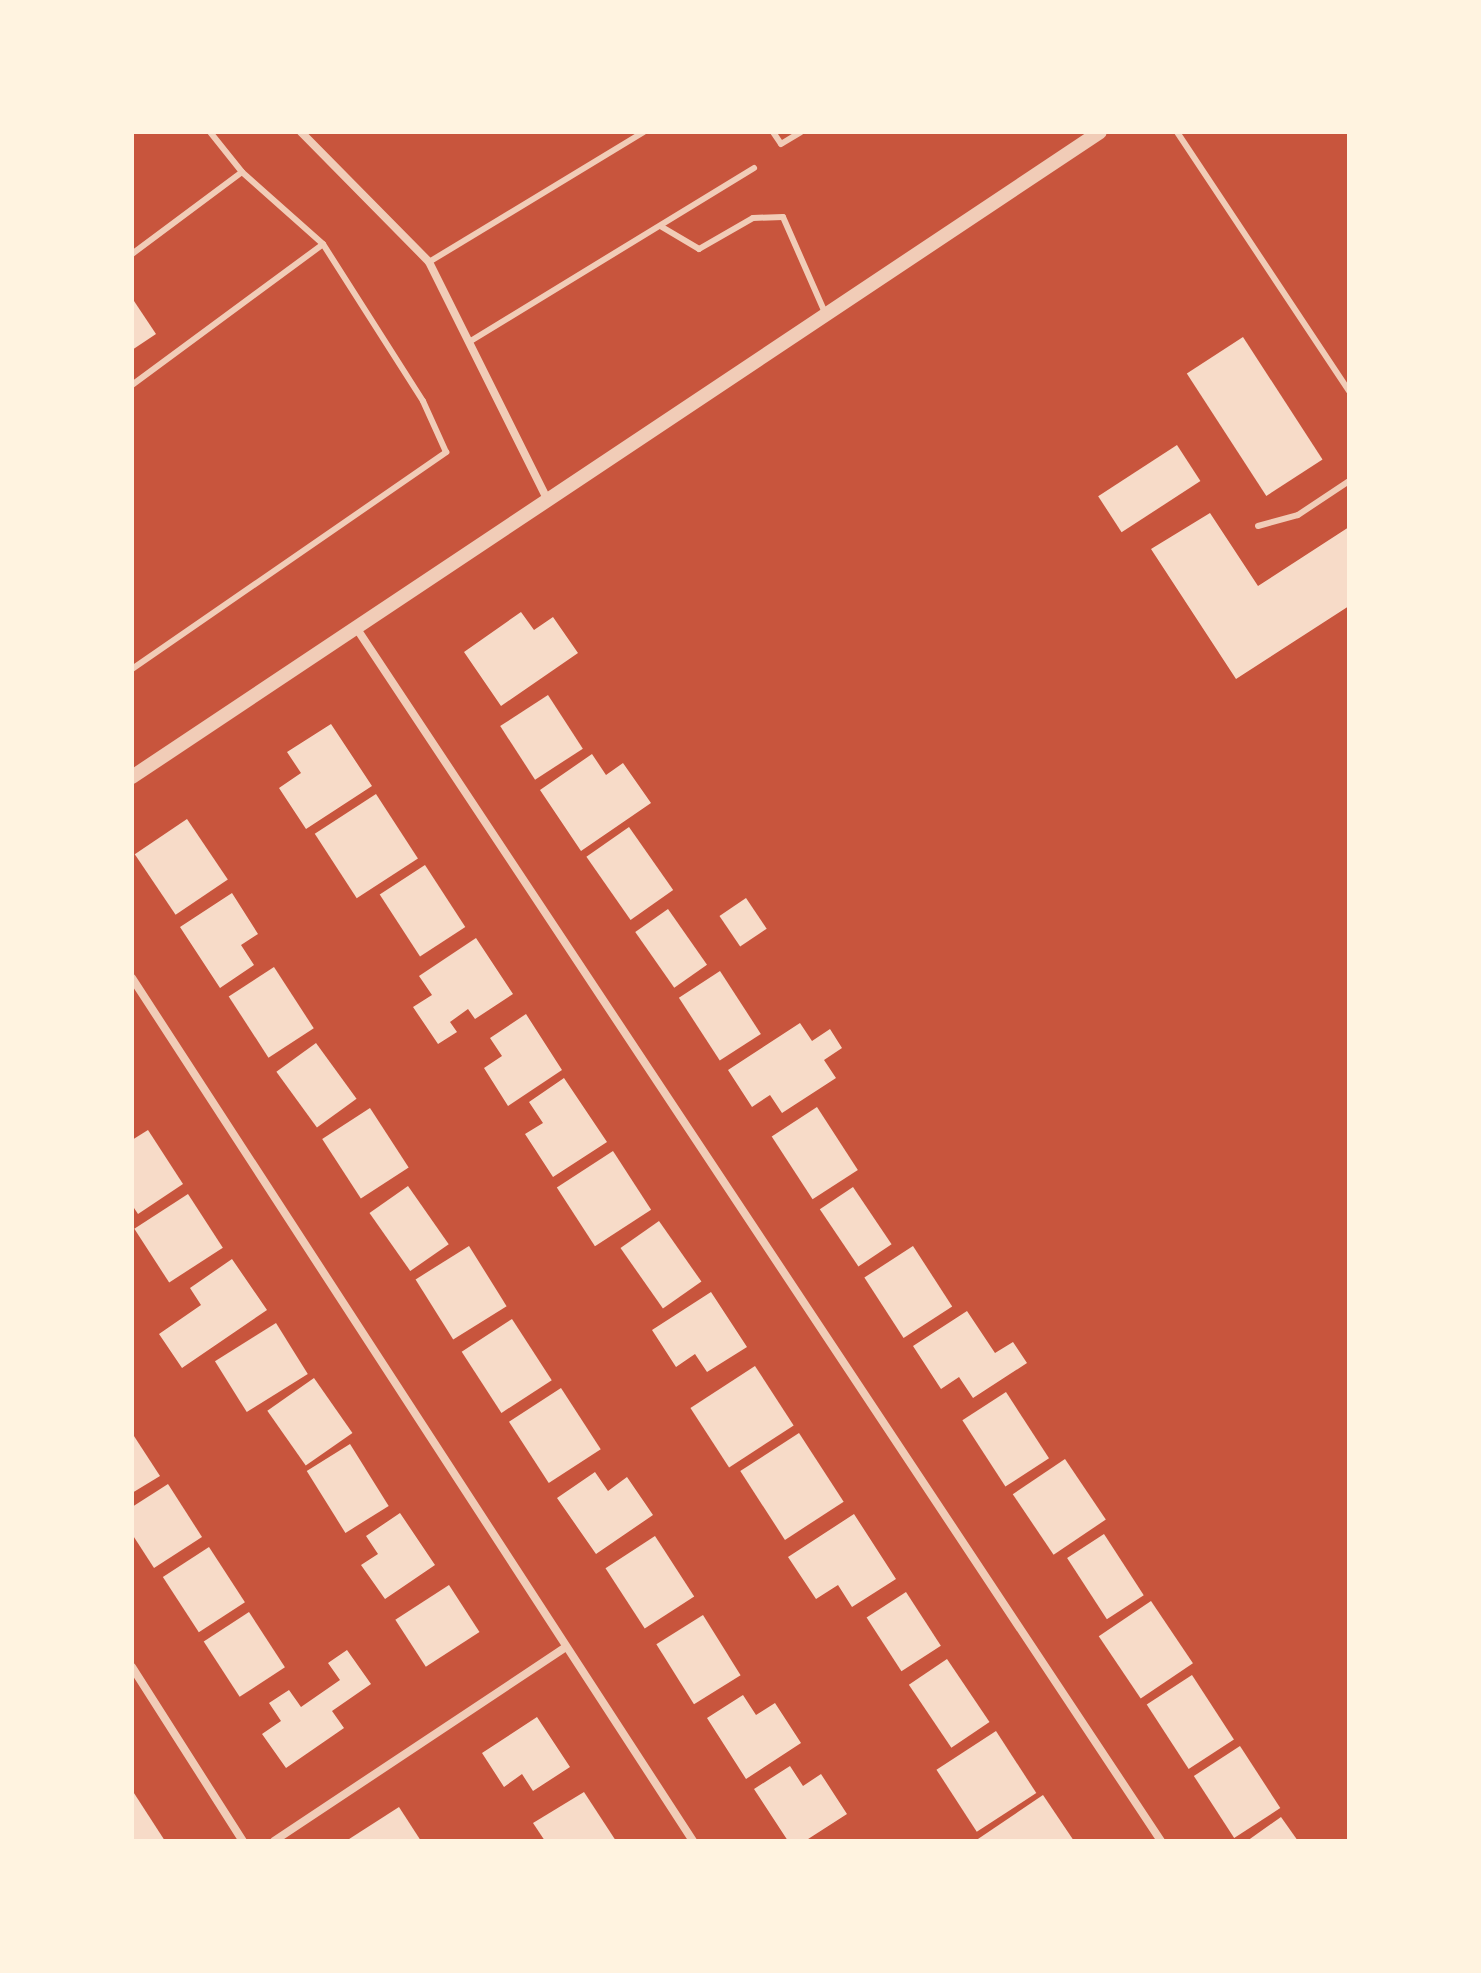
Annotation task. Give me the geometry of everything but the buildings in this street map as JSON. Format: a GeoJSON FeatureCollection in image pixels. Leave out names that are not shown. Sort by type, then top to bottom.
{"type":"FeatureCollection","features":[{"type":"Feature","properties":{"kind":"street"},"geometry":{"type":"LineString","coordinates":[[301,132],[429,262],[548,501]]}},
{"type":"Feature","properties":{"kind":"street"},"geometry":{"type":"LineString","coordinates":[[132,777],[1100,132]]}},
{"type":"Feature","properties":{"kind":"street"},"geometry":{"type":"LineString","coordinates":[[357,629],[1161,1841]]}},
{"type":"Feature","properties":{"kind":"street"},"geometry":{"type":"LineString","coordinates":[[132,978],[564,1648],[693,1841]]}},
{"type":"Feature","properties":{"kind":"street"},"geometry":{"type":"LineString","coordinates":[[274,1841],[564,1648]]}},
{"type":"Feature","properties":{"kind":"street"},"geometry":{"type":"LineString","coordinates":[[132,1667],[243,1841]]}},
{"type":"Feature","properties":{"kind":"lane"},"geometry":{"type":"LineString","coordinates":[[132,669],[446,452],[423,401],[323,244],[242,172],[210,132]]}},
{"type":"Feature","properties":{"kind":"lane"},"geometry":{"type":"LineString","coordinates":[[429,262],[644,132]]}},
{"type":"Feature","properties":{"kind":"lane"},"geometry":{"type":"LineString","coordinates":[[773,132],[781,144],[801,132]]}},
{"type":"Feature","properties":{"kind":"lane"},"geometry":{"type":"LineString","coordinates":[[1177,132],[1349,391]]}},
{"type":"Feature","properties":{"kind":"lane"},"geometry":{"type":"LineString","coordinates":[[469,342],[662,227],[754,168]]}},
{"type":"Feature","properties":{"kind":"lane"},"geometry":{"type":"LineString","coordinates":[[132,254],[242,172]]}},
{"type":"Feature","properties":{"kind":"lane"},"geometry":{"type":"LineString","coordinates":[[662,227],[699,249],[753,218],[783,217],[826,315]]}},
{"type":"Feature","properties":{"kind":"lane"},"geometry":{"type":"LineString","coordinates":[[132,385],[323,244]]}},
{"type":"Feature","properties":{"kind":"lane"},"geometry":{"type":"LineString","coordinates":[[1258,526],[1298,515],[1349,481]]}}]}
